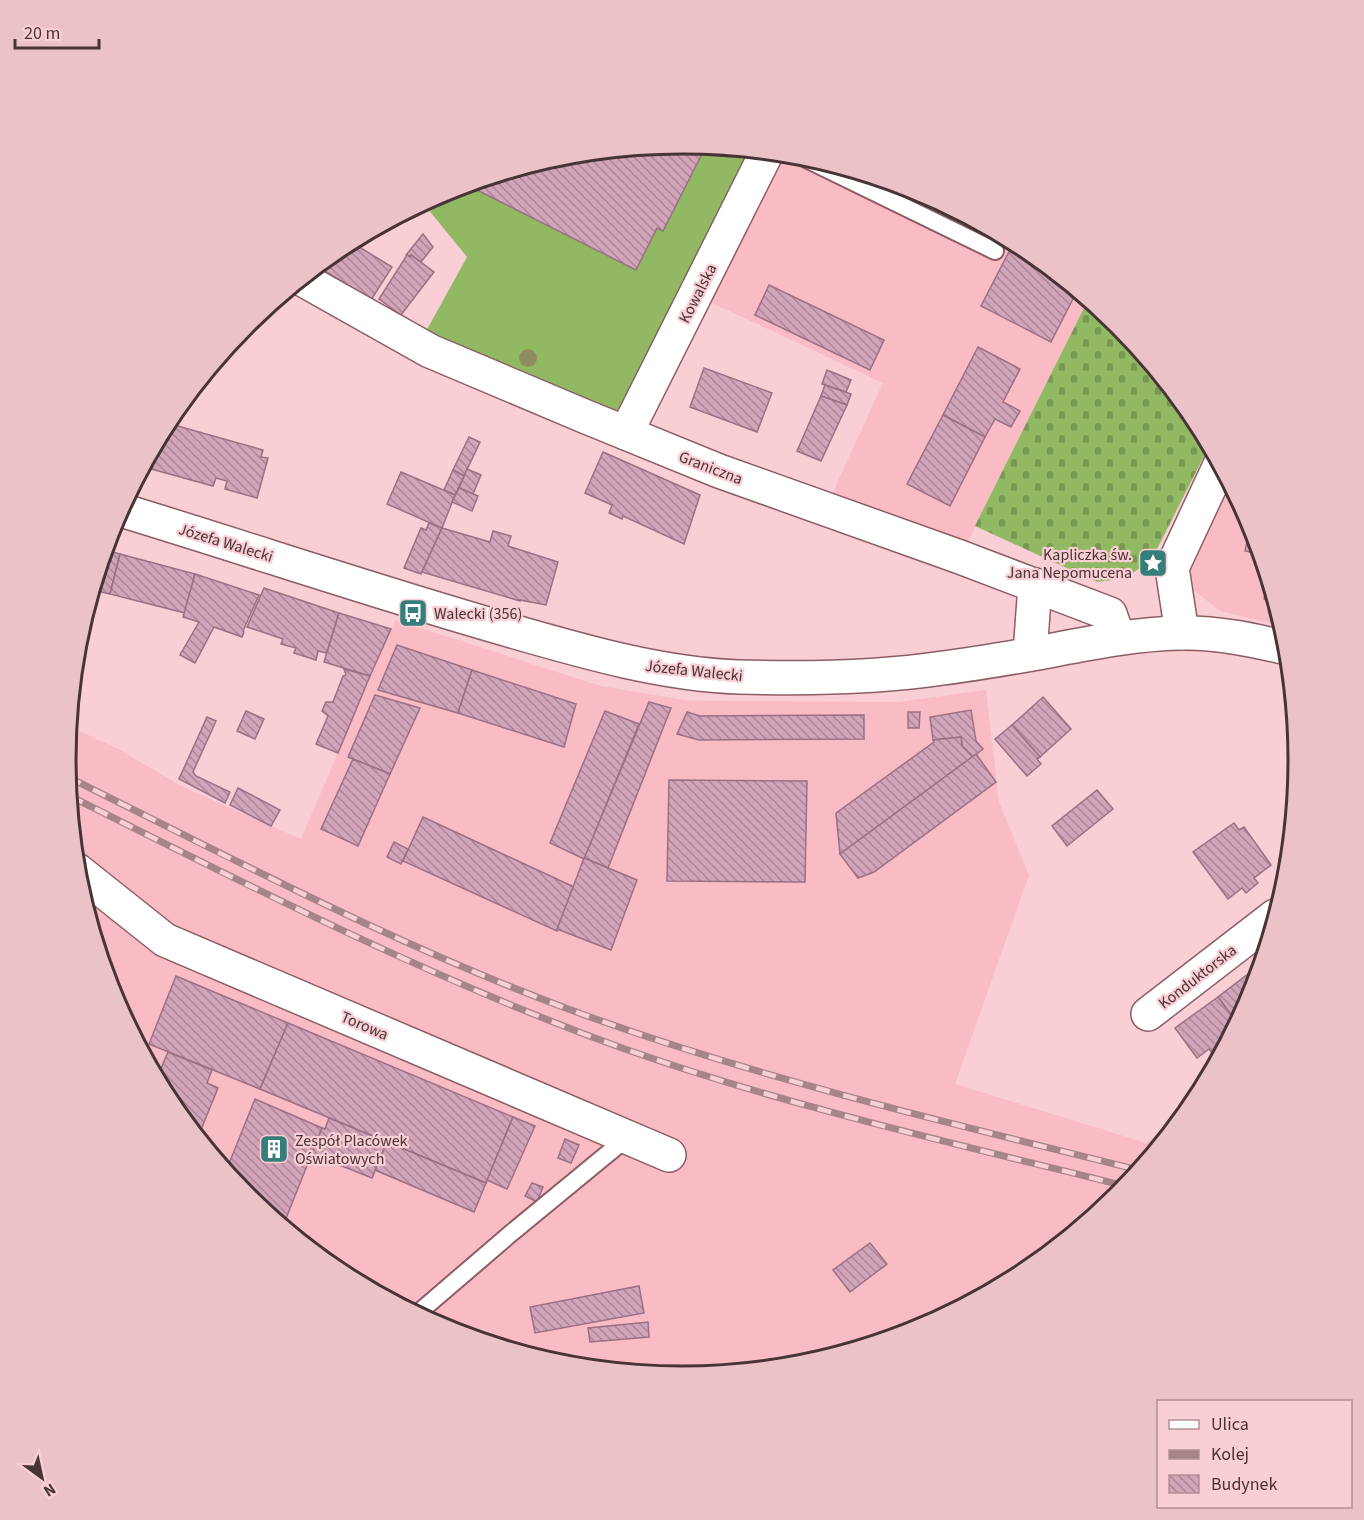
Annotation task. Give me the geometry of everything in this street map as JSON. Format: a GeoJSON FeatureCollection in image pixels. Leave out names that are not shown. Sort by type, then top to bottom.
{"type":"FeatureCollection","features":[{"type":"Feature","properties":{"kind":"street","name":"Kowalska"},"geometry":{"type":"LineString","coordinates":[[626,433],[763,160]]}},
{"type":"Feature","properties":{"kind":"street","name":"Graniczna"},"geometry":{"type":"LineString","coordinates":[[309,283],[430,351],[626,433],[719,471],[1110,614],[1118,638]]}},
{"type":"Feature","properties":{"kind":"street"},"geometry":{"type":"LineString","coordinates":[[1182,633],[1172,568],[1216,475]]}},
{"type":"Feature","properties":{"kind":"street","name":"Józefa Walecki"},"geometry":{"type":"LineString","coordinates":[[130,513],[266,554],[403,600],[652,668],[738,677],[845,676],[939,669],[1118,638],[1182,633],[1224,636],[1277,645]]}},
{"type":"Feature","properties":{"kind":"street"},"geometry":{"type":"LineString","coordinates":[[1030,654],[1035,585]]}},
{"type":"Feature","properties":{"kind":"street","name":"Torowa"},"geometry":{"type":"LineString","coordinates":[[88,879],[165,940],[669,1155]]}},
{"type":"Feature","properties":{"kind":"street","name":"Konduktorska"},"geometry":{"type":"LineString","coordinates":[[1148,1014],[1265,924]]}},
{"type":"Feature","properties":{"kind":"lane"},"geometry":{"type":"LineString","coordinates":[[839,175],[994,251]]}},
{"type":"Feature","properties":{"kind":"lane"},"geometry":{"type":"LineString","coordinates":[[424,1308],[628,1137]]}},
{"type":"Feature","properties":{"kind":"shaded area"},"geometry":{"type":"Polygon","coordinates":[[[763,160],[839,175],[914,201],[950,217],[1018,257],[1051,280],[1084,308],[960,557],[825,509],[883,383],[695,295],[763,160]]]}},
{"type":"Feature","properties":{"kind":"shaded area"},"geometry":{"type":"Polygon","coordinates":[[[1217,478],[1241,528],[1255,565],[1272,624],[1220,611],[1177,577],[1217,478]]]}},
{"type":"Feature","properties":{"kind":"shaded area"},"geometry":{"type":"Polygon","coordinates":[[[395,620],[601,686],[690,701],[898,702],[986,690],[999,802],[1029,875],[955,1084],[1146,1143],[1157,1135],[1110,1188],[1081,1215],[1018,1263],[950,1303],[877,1333],[839,1345],[761,1360],[682,1366],[642,1364],[564,1354],[487,1333],[414,1303],[379,1284],[313,1240],[254,1188],[227,1159],[179,1096],[139,1028],[109,955],[97,917],[82,839],[76,760],[78,730],[120,750],[181,786],[301,839],[395,620]]]}},
{"type":"Feature","properties":{"kind":"green space"},"geometry":{"type":"Polygon","coordinates":[[[682,154],[763,160],[626,433],[419,344],[467,257],[429,210],[487,187],[564,166],[642,156],[682,154]]]}},
{"type":"Feature","properties":{"kind":"green space"},"geometry":{"type":"Polygon","coordinates":[[[1084,308],[1110,332],[1162,391],[1205,455],[1152,559],[1126,578],[1097,582],[975,526],[1084,308]]]}},
{"type":"Feature","properties":{"kind":"building"},"geometry":{"type":"Polygon","coordinates":[[[701,155],[663,231],[657,228],[636,270],[478,190],[525,175],[564,166],[642,156],[701,155]]]}},
{"type":"Feature","properties":{"kind":"building"},"geometry":{"type":"Polygon","coordinates":[[[423,234],[433,247],[421,262],[411,255],[410,257],[406,255],[423,234]]]}},
{"type":"Feature","properties":{"kind":"building"},"geometry":{"type":"Polygon","coordinates":[[[360,248],[392,267],[371,300],[325,271],[360,248]]]}},
{"type":"Feature","properties":{"kind":"building"},"geometry":{"type":"Polygon","coordinates":[[[1009,251],[1073,298],[1051,342],[981,306],[1009,251]]]}},
{"type":"Feature","properties":{"kind":"building"},"geometry":{"type":"Polygon","coordinates":[[[407,255],[410,257],[411,255],[434,272],[401,315],[379,299],[407,255]]]}},
{"type":"Feature","properties":{"kind":"building"},"geometry":{"type":"Polygon","coordinates":[[[769,285],[884,340],[870,370],[755,315],[769,285]]]}},
{"type":"Feature","properties":{"kind":"building"},"geometry":{"type":"Polygon","coordinates":[[[978,347],[1020,369],[1003,402],[1020,411],[1011,427],[995,419],[985,437],[943,415],[978,347]]]}},
{"type":"Feature","properties":{"kind":"building"},"geometry":{"type":"Polygon","coordinates":[[[704,368],[772,393],[757,432],[690,407],[704,368]]]}},
{"type":"Feature","properties":{"kind":"building"},"geometry":{"type":"Polygon","coordinates":[[[827,370],[851,380],[846,392],[822,384],[827,370]]]}},
{"type":"Feature","properties":{"kind":"building"},"geometry":{"type":"Polygon","coordinates":[[[825,385],[851,394],[847,405],[821,396],[825,385]]]}},
{"type":"Feature","properties":{"kind":"building"},"geometry":{"type":"Polygon","coordinates":[[[821,396],[847,405],[821,461],[797,451],[821,396]]]}},
{"type":"Feature","properties":{"kind":"building"},"geometry":{"type":"Polygon","coordinates":[[[943,415],[985,437],[950,506],[907,484],[943,415]]]}},
{"type":"Feature","properties":{"kind":"building"},"geometry":{"type":"Polygon","coordinates":[[[178,426],[263,450],[261,457],[268,458],[257,498],[225,489],[227,481],[216,478],[213,486],[151,469],[178,426]]]}},
{"type":"Feature","properties":{"kind":"building"},"geometry":{"type":"Polygon","coordinates":[[[469,437],[480,442],[464,476],[453,470],[469,437]]]}},
{"type":"Feature","properties":{"kind":"building"},"geometry":{"type":"Polygon","coordinates":[[[603,452],[700,495],[684,544],[623,516],[622,519],[609,513],[612,505],[585,493],[603,452]]]}},
{"type":"Feature","properties":{"kind":"building"},"geometry":{"type":"Polygon","coordinates":[[[467,469],[481,475],[473,494],[459,488],[467,469]]]}},
{"type":"Feature","properties":{"kind":"building"},"geometry":{"type":"Polygon","coordinates":[[[453,470],[464,476],[455,495],[444,490],[453,470]]]}},
{"type":"Feature","properties":{"kind":"building"},"geometry":{"type":"Polygon","coordinates":[[[401,472],[455,495],[442,528],[387,504],[401,472]]]}},
{"type":"Feature","properties":{"kind":"building"},"geometry":{"type":"Polygon","coordinates":[[[459,488],[478,496],[472,511],[452,502],[459,488]]]}},
{"type":"Feature","properties":{"kind":"building"},"geometry":{"type":"Polygon","coordinates":[[[429,523],[442,528],[421,574],[404,568],[421,528],[426,530],[429,523]]]}},
{"type":"Feature","properties":{"kind":"building"},"geometry":{"type":"Polygon","coordinates":[[[442,528],[490,542],[493,531],[511,536],[508,546],[558,562],[546,605],[520,601],[422,572],[442,528]]]}},
{"type":"Feature","properties":{"kind":"building"},"geometry":{"type":"Polygon","coordinates":[[[114,552],[120,554],[110,594],[101,592],[114,552]]]}},
{"type":"Feature","properties":{"kind":"building"},"geometry":{"type":"Polygon","coordinates":[[[120,554],[195,574],[185,613],[110,594],[120,554]]]}},
{"type":"Feature","properties":{"kind":"building"},"geometry":{"type":"Polygon","coordinates":[[[195,574],[259,595],[242,637],[214,627],[195,663],[180,655],[199,622],[183,617],[195,574]]]}},
{"type":"Feature","properties":{"kind":"building"},"geometry":{"type":"Polygon","coordinates":[[[264,588],[339,613],[327,653],[318,651],[316,660],[294,653],[296,648],[281,644],[283,639],[247,627],[264,588]]]}},
{"type":"Feature","properties":{"kind":"building"},"geometry":{"type":"Polygon","coordinates":[[[339,613],[391,629],[370,676],[324,662],[339,613]]]}},
{"type":"Feature","properties":{"kind":"building"},"geometry":{"type":"Polygon","coordinates":[[[397,645],[472,670],[458,713],[378,690],[397,645]]]}},
{"type":"Feature","properties":{"kind":"building"},"geometry":{"type":"Polygon","coordinates":[[[344,669],[370,676],[338,753],[316,744],[328,716],[322,711],[326,702],[333,702],[343,676],[346,675],[344,669]]]}},
{"type":"Feature","properties":{"kind":"building"},"geometry":{"type":"Polygon","coordinates":[[[472,670],[576,704],[564,747],[458,713],[472,670]]]}},
{"type":"Feature","properties":{"kind":"building"},"geometry":{"type":"Polygon","coordinates":[[[375,695],[420,708],[390,774],[348,757],[375,695]]]}},
{"type":"Feature","properties":{"kind":"building"},"geometry":{"type":"Polygon","coordinates":[[[1043,697],[1071,729],[1040,757],[1012,725],[1043,697]]]}},
{"type":"Feature","properties":{"kind":"building"},"geometry":{"type":"Polygon","coordinates":[[[649,702],[671,708],[608,868],[584,858],[649,702]]]}},
{"type":"Feature","properties":{"kind":"building"},"geometry":{"type":"Polygon","coordinates":[[[971,710],[976,741],[983,749],[973,757],[962,746],[961,737],[933,740],[930,717],[971,710]]]}},
{"type":"Feature","properties":{"kind":"building"},"geometry":{"type":"Polygon","coordinates":[[[246,711],[264,719],[255,739],[237,731],[246,711]]]}},
{"type":"Feature","properties":{"kind":"building"},"geometry":{"type":"Polygon","coordinates":[[[605,711],[639,724],[584,859],[550,843],[605,711]]]}},
{"type":"Feature","properties":{"kind":"building"},"geometry":{"type":"Polygon","coordinates":[[[687,712],[700,716],[864,715],[864,739],[699,740],[677,734],[687,712]]]}},
{"type":"Feature","properties":{"kind":"building"},"geometry":{"type":"Polygon","coordinates":[[[908,712],[920,712],[919,728],[908,728],[908,712]]]}},
{"type":"Feature","properties":{"kind":"building"},"geometry":{"type":"Polygon","coordinates":[[[207,717],[216,721],[193,772],[196,776],[230,792],[225,803],[179,779],[207,717]]]}},
{"type":"Feature","properties":{"kind":"building"},"geometry":{"type":"Polygon","coordinates":[[[1012,725],[1040,757],[1037,759],[1041,764],[1027,776],[995,739],[1012,725]]]}},
{"type":"Feature","properties":{"kind":"building"},"geometry":{"type":"Polygon","coordinates":[[[961,737],[962,746],[973,757],[840,854],[836,813],[934,742],[933,740],[961,737]]]}},
{"type":"Feature","properties":{"kind":"building"},"geometry":{"type":"Polygon","coordinates":[[[976,754],[996,782],[874,872],[858,878],[840,854],[976,754]]]}},
{"type":"Feature","properties":{"kind":"building"},"geometry":{"type":"Polygon","coordinates":[[[353,759],[390,774],[358,846],[321,829],[353,759]]]}},
{"type":"Feature","properties":{"kind":"building"},"geometry":{"type":"Polygon","coordinates":[[[669,780],[807,781],[805,882],[667,881],[669,780]]]}},
{"type":"Feature","properties":{"kind":"building"},"geometry":{"type":"Polygon","coordinates":[[[238,788],[280,810],[271,826],[230,805],[238,788]]]}},
{"type":"Feature","properties":{"kind":"building"},"geometry":{"type":"Polygon","coordinates":[[[1097,790],[1113,809],[1067,846],[1052,826],[1097,790]]]}},
{"type":"Feature","properties":{"kind":"building"},"geometry":{"type":"Polygon","coordinates":[[[423,817],[574,887],[557,931],[403,861],[423,817]]]}},
{"type":"Feature","properties":{"kind":"building"},"geometry":{"type":"Polygon","coordinates":[[[1234,823],[1239,830],[1244,827],[1271,865],[1254,878],[1258,883],[1246,893],[1242,888],[1228,899],[1193,852],[1234,823]]]}},
{"type":"Feature","properties":{"kind":"building"},"geometry":{"type":"Polygon","coordinates":[[[394,842],[408,849],[401,864],[387,857],[394,842]]]}},
{"type":"Feature","properties":{"kind":"building"},"geometry":{"type":"Polygon","coordinates":[[[584,858],[637,880],[611,950],[557,929],[584,858]]]}},
{"type":"Feature","properties":{"kind":"building"},"geometry":{"type":"Polygon","coordinates":[[[1248,974],[1231,1015],[1218,997],[1248,974]]]}},
{"type":"Feature","properties":{"kind":"building"},"geometry":{"type":"Polygon","coordinates":[[[176,976],[288,1023],[260,1089],[149,1044],[176,976]]]}},
{"type":"Feature","properties":{"kind":"building"},"geometry":{"type":"Polygon","coordinates":[[[1218,997],[1231,1015],[1212,1052],[1209,1049],[1197,1058],[1175,1028],[1218,997]]]}},
{"type":"Feature","properties":{"kind":"building"},"geometry":{"type":"Polygon","coordinates":[[[288,1023],[513,1117],[486,1183],[260,1089],[288,1023]]]}},
{"type":"Feature","properties":{"kind":"building"},"geometry":{"type":"Polygon","coordinates":[[[168,1052],[212,1070],[207,1083],[218,1088],[202,1128],[179,1096],[161,1068],[168,1052]]]}},
{"type":"Feature","properties":{"kind":"building","name":"Zespół Placówek Oświatowych"},"geometry":{"type":"Polygon","coordinates":[[[255,1099],[322,1128],[286,1218],[230,1162],[255,1099]]]}},
{"type":"Feature","properties":{"kind":"building"},"geometry":{"type":"Polygon","coordinates":[[[513,1117],[535,1126],[507,1189],[487,1180],[513,1117]]]}},
{"type":"Feature","properties":{"kind":"building"},"geometry":{"type":"Polygon","coordinates":[[[329,1118],[387,1142],[372,1178],[312,1154],[322,1128],[325,1129],[329,1118]]]}},
{"type":"Feature","properties":{"kind":"building"},"geometry":{"type":"Polygon","coordinates":[[[565,1139],[579,1145],[571,1163],[558,1158],[565,1139]]]}},
{"type":"Feature","properties":{"kind":"building"},"geometry":{"type":"Polygon","coordinates":[[[387,1142],[486,1183],[474,1212],[375,1170],[387,1142]]]}},
{"type":"Feature","properties":{"kind":"building"},"geometry":{"type":"Polygon","coordinates":[[[532,1183],[543,1187],[537,1202],[525,1196],[532,1183]]]}},
{"type":"Feature","properties":{"kind":"building"},"geometry":{"type":"Polygon","coordinates":[[[870,1243],[887,1264],[850,1292],[833,1270],[870,1243]]]}},
{"type":"Feature","properties":{"kind":"building"},"geometry":{"type":"Polygon","coordinates":[[[639,1286],[644,1313],[535,1333],[530,1307],[639,1286]]]}},
{"type":"Feature","properties":{"kind":"building"},"geometry":{"type":"Polygon","coordinates":[[[648,1322],[649,1337],[590,1342],[588,1328],[648,1322]]]}},
{"type":"Feature","properties":{"kind":"railway"},"geometry":{"type":"LineString","coordinates":[[77,782],[390,935],[523,992],[590,1017],[657,1040],[794,1081],[1129,1168]]}},
{"type":"Feature","properties":{"kind":"railway"},"geometry":{"type":"LineString","coordinates":[[78,800],[274,898],[411,962],[622,1048],[809,1106],[1114,1183]]}},
{"type":"Feature","properties":{"kind":"place","name":"Kapliczka św. Jana Nepomucena"},"geometry":{"type":"Point","coordinates":[1153,563]}},
{"type":"Feature","properties":{"kind":"place","name":"Walecki (356)"},"geometry":{"type":"Point","coordinates":[413,613]}},
{"type":"Feature","properties":{"kind":"place","name":"Zespół Placówek Oświatowych"},"geometry":{"type":"Point","coordinates":[274,1149]}}]}
